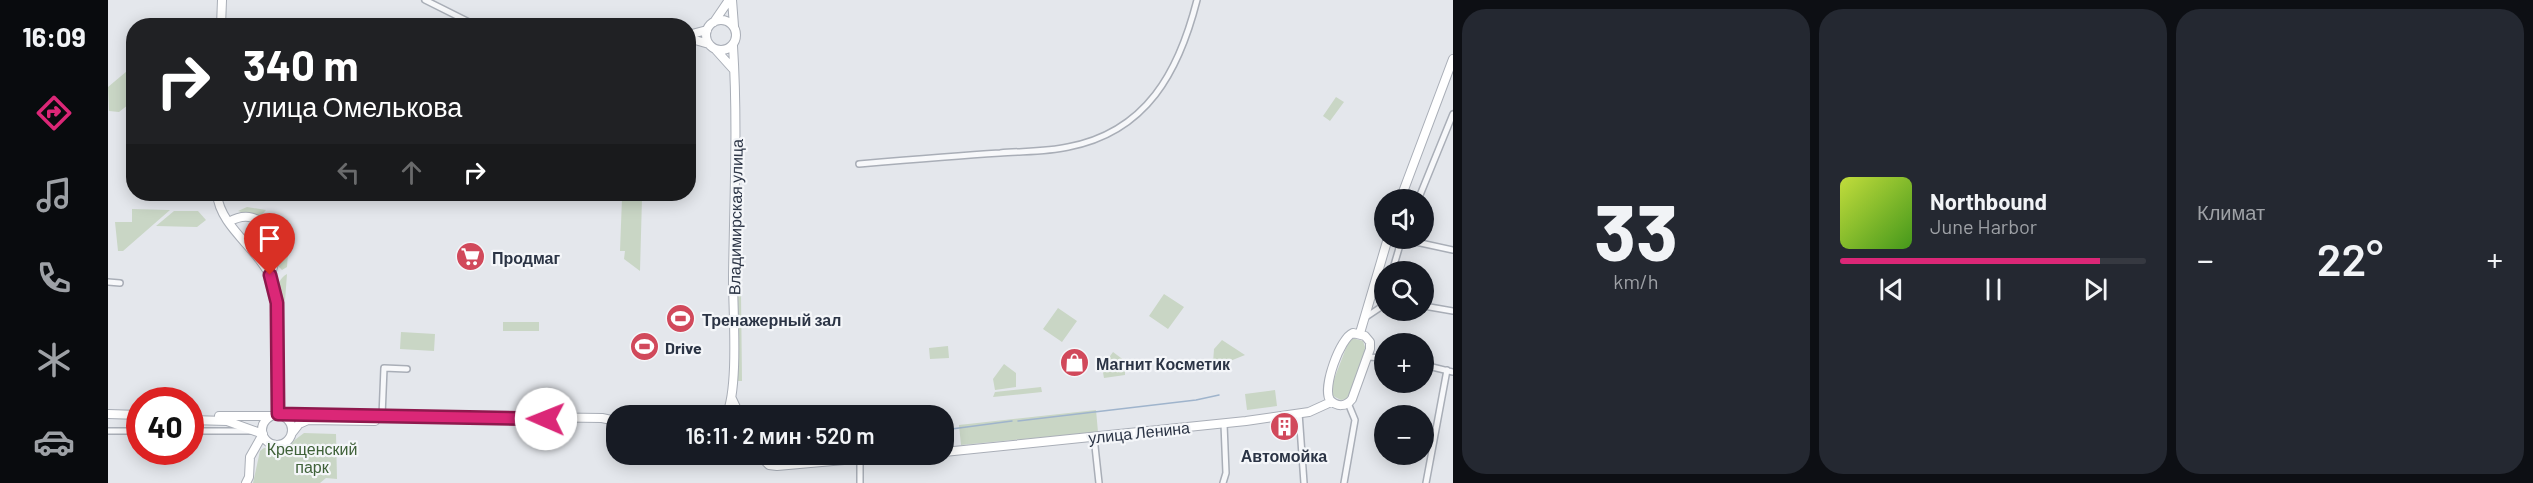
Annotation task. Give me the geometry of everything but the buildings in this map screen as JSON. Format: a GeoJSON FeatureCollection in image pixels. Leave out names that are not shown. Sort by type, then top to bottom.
{"type":"FeatureCollection","features":[{"type":"Feature","properties":{"kind":"street"},"geometry":{"type":"LineString","coordinates":[[221,18],[222,0]]}},
{"type":"Feature","properties":{"kind":"street"},"geometry":{"type":"LineString","coordinates":[[425,0],[461,18]]}},
{"type":"Feature","properties":{"kind":"street"},"geometry":{"type":"LineString","coordinates":[[696,33],[707,30],[731,0]]}},
{"type":"Feature","properties":{"kind":"street"},"geometry":{"type":"LineString","coordinates":[[696,40],[712,47],[727,50],[733,46],[737,36],[731,0]]}},
{"type":"Feature","properties":{"kind":"street"},"geometry":{"type":"LineString","coordinates":[[859,164],[1068,147],[1101,136],[1126,123],[1151,103],[1173,69],[1188,37],[1197,0]]}},
{"type":"Feature","properties":{"kind":"street"},"geometry":{"type":"LineString","coordinates":[[714,22],[728,21],[734,26]]}},
{"type":"Feature","properties":{"kind":"street"},"geometry":{"type":"LineString","coordinates":[[707,30],[712,47],[735,71]]}},
{"type":"Feature","properties":{"kind":"street","name":"Владимирская улица"},"geometry":{"type":"LineString","coordinates":[[730,405],[732,399],[735,71],[733,46]]}},
{"type":"Feature","properties":{"kind":"street"},"geometry":{"type":"LineString","coordinates":[[1404,189],[1453,59]]}},
{"type":"Feature","properties":{"kind":"street"},"geometry":{"type":"LineString","coordinates":[[1422,189],[1453,114]]}},
{"type":"Feature","properties":{"kind":"street"},"geometry":{"type":"LineString","coordinates":[[218,201],[218,207],[270,275],[277,303],[276,415]]}},
{"type":"Feature","properties":{"kind":"street"},"geometry":{"type":"LineString","coordinates":[[229,222],[236,217],[251,217],[270,233],[275,240],[276,252],[275,265],[270,275]]}},
{"type":"Feature","properties":{"kind":"street"},"geometry":{"type":"LineString","coordinates":[[1434,246],[1453,250]]}},
{"type":"Feature","properties":{"kind":"street"},"geometry":{"type":"LineString","coordinates":[[1360,333],[1385,249]]}},
{"type":"Feature","properties":{"kind":"street"},"geometry":{"type":"LineString","coordinates":[[108,282],[120,283]]}},
{"type":"Feature","properties":{"kind":"street"},"geometry":{"type":"LineString","coordinates":[[1434,308],[1453,311]]}},
{"type":"Feature","properties":{"kind":"street"},"geometry":{"type":"LineString","coordinates":[[1365,318],[1374,312]]}},
{"type":"Feature","properties":{"kind":"street"},"geometry":{"type":"LineString","coordinates":[[1351,333],[1360,333],[1367,337],[1370,345],[1368,357],[1354,396],[1348,403],[1339,406],[1331,402],[1326,389],[1344,341],[1351,333]]}},
{"type":"Feature","properties":{"kind":"street"},"geometry":{"type":"LineString","coordinates":[[1368,357],[1374,357]]}},
{"type":"Feature","properties":{"kind":"street"},"geometry":{"type":"LineString","coordinates":[[1426,483],[1450,371],[1434,367]]}},
{"type":"Feature","properties":{"kind":"street"},"geometry":{"type":"LineString","coordinates":[[382,416],[384,368],[407,369]]}},
{"type":"Feature","properties":{"kind":"street","name":"Владимирская улица"},"geometry":{"type":"LineString","coordinates":[[732,399],[735,405]]}},
{"type":"Feature","properties":{"kind":"street","name":"улица Ленина"},"geometry":{"type":"LineString","coordinates":[[954,451],[1224,424],[1315,410],[1331,402]]}},
{"type":"Feature","properties":{"kind":"street"},"geometry":{"type":"LineString","coordinates":[[1346,483],[1355,420],[1348,403]]}},
{"type":"Feature","properties":{"kind":"street"},"geometry":{"type":"LineString","coordinates":[[1299,413],[1304,483]]}},
{"type":"Feature","properties":{"kind":"street"},"geometry":{"type":"LineString","coordinates":[[108,414],[126,415]]}},
{"type":"Feature","properties":{"kind":"street"},"geometry":{"type":"LineString","coordinates":[[276,415],[291,423],[292,433]]}},
{"type":"Feature","properties":{"kind":"street"},"geometry":{"type":"LineString","coordinates":[[246,483],[249,477],[250,457],[263,434],[263,424],[276,415]]}},
{"type":"Feature","properties":{"kind":"street"},"geometry":{"type":"LineString","coordinates":[[204,419],[276,415],[606,419]]}},
{"type":"Feature","properties":{"kind":"street"},"geometry":{"type":"LineString","coordinates":[[204,416],[227,418],[263,434],[269,443],[279,445],[288,441],[299,424],[308,420],[606,421]]}},
{"type":"Feature","properties":{"kind":"street"},"geometry":{"type":"LineString","coordinates":[[108,419],[126,420]]}},
{"type":"Feature","properties":{"kind":"street"},"geometry":{"type":"LineString","coordinates":[[1223,483],[1226,473],[1224,424]]}},
{"type":"Feature","properties":{"kind":"street"},"geometry":{"type":"LineString","coordinates":[[108,431],[126,431]]}},
{"type":"Feature","properties":{"kind":"street"},"geometry":{"type":"LineString","coordinates":[[204,431],[254,431]]}},
{"type":"Feature","properties":{"kind":"street"},"geometry":{"type":"LineString","coordinates":[[1095,437],[1099,483]]}},
{"type":"Feature","properties":{"kind":"street"},"geometry":{"type":"LineString","coordinates":[[769,465],[789,465]]}},
{"type":"Feature","properties":{"kind":"street"},"geometry":{"type":"LineString","coordinates":[[860,465],[860,483]]}},
{"type":"Feature","properties":{"kind":"green space"},"geometry":{"type":"Polygon","coordinates":[[[126,72],[126,106],[119,112],[109,111],[108,87],[126,72]]]}},
{"type":"Feature","properties":{"kind":"green space"},"geometry":{"type":"Polygon","coordinates":[[[1336,97],[1344,102],[1330,121],[1323,116],[1336,97]]]}},
{"type":"Feature","properties":{"kind":"green space"},"geometry":{"type":"Polygon","coordinates":[[[622,201],[642,201],[640,271],[624,259],[625,251],[620,251],[622,201]]]}},
{"type":"Feature","properties":{"kind":"green space"},"geometry":{"type":"Polygon","coordinates":[[[247,207],[266,210],[259,218],[238,211],[247,207]]]}},
{"type":"Feature","properties":{"kind":"green space"},"geometry":{"type":"Polygon","coordinates":[[[132,209],[170,210],[123,251],[118,251],[115,222],[132,222],[132,209]]]}},
{"type":"Feature","properties":{"kind":"green space"},"geometry":{"type":"Polygon","coordinates":[[[174,211],[198,211],[206,220],[197,227],[156,226],[174,211]]]}},
{"type":"Feature","properties":{"kind":"green space"},"geometry":{"type":"Polygon","coordinates":[[[290,227],[289,249],[285,249],[278,234],[283,228],[290,227]]]}},
{"type":"Feature","properties":{"kind":"green space"},"geometry":{"type":"Polygon","coordinates":[[[279,252],[288,253],[287,267],[282,270],[278,266],[279,252]]]}},
{"type":"Feature","properties":{"kind":"green space"},"geometry":{"type":"Polygon","coordinates":[[[287,274],[285,301],[279,298],[278,287],[281,279],[287,274]]]}},
{"type":"Feature","properties":{"kind":"green space"},"geometry":{"type":"Polygon","coordinates":[[[739,291],[741,294],[742,381],[737,381],[737,294],[739,291]]]}},
{"type":"Feature","properties":{"kind":"green space"},"geometry":{"type":"Polygon","coordinates":[[[1164,294],[1184,307],[1168,329],[1149,316],[1164,294]]]}},
{"type":"Feature","properties":{"kind":"green space"},"geometry":{"type":"Polygon","coordinates":[[[1058,308],[1077,321],[1062,342],[1043,329],[1058,308]]]}},
{"type":"Feature","properties":{"kind":"green space"},"geometry":{"type":"Polygon","coordinates":[[[503,322],[539,322],[539,331],[503,331],[503,322]]]}},
{"type":"Feature","properties":{"kind":"green space"},"geometry":{"type":"Polygon","coordinates":[[[401,332],[435,334],[434,351],[400,349],[401,332]]]}},
{"type":"Feature","properties":{"kind":"green space"},"geometry":{"type":"Polygon","coordinates":[[[1352,338],[1363,341],[1366,350],[1350,393],[1346,399],[1341,400],[1333,396],[1331,387],[1352,338]]]}},
{"type":"Feature","properties":{"kind":"green space"},"geometry":{"type":"Polygon","coordinates":[[[1222,340],[1245,355],[1230,361],[1213,363],[1214,349],[1222,340]]]}},
{"type":"Feature","properties":{"kind":"green space"},"geometry":{"type":"Polygon","coordinates":[[[948,346],[949,358],[930,359],[929,348],[948,346]]]}},
{"type":"Feature","properties":{"kind":"green space"},"geometry":{"type":"Polygon","coordinates":[[[1113,352],[1125,361],[1125,375],[1104,378],[1102,367],[1113,352]]]}},
{"type":"Feature","properties":{"kind":"green space"},"geometry":{"type":"Polygon","coordinates":[[[1004,364],[1016,373],[1016,387],[995,390],[993,379],[1004,364]]]}},
{"type":"Feature","properties":{"kind":"green space"},"geometry":{"type":"Polygon","coordinates":[[[1041,387],[1042,392],[993,397],[995,392],[1041,387]]]}},
{"type":"Feature","properties":{"kind":"green space"},"geometry":{"type":"Polygon","coordinates":[[[1275,390],[1277,406],[1247,410],[1245,394],[1275,390]]]}},
{"type":"Feature","properties":{"kind":"green space"},"geometry":{"type":"Polygon","coordinates":[[[1096,410],[1098,432],[961,445],[959,425],[1096,410]]]}},
{"type":"Feature","properties":{"kind":"green space","name":"Крещенский парк"},"geometry":{"type":"Polygon","coordinates":[[[304,433],[336,434],[337,479],[326,478],[320,483],[253,483],[260,451],[264,448],[288,445],[304,433]]]}},
{"type":"Feature","properties":{"kind":"waterway"},"geometry":{"type":"LineString","coordinates":[[1018,421],[1196,400],[1219,395]]}},
{"type":"Feature","properties":{"kind":"waterway"},"geometry":{"type":"LineString","coordinates":[[954,429],[1012,421]]}},
{"type":"Feature","properties":{"kind":"place","name":"Продмаг"},"geometry":{"type":"Point","coordinates":[471,257]}},
{"type":"Feature","properties":{"kind":"place","name":"Тренажерный зал"},"geometry":{"type":"Point","coordinates":[681,319]}},
{"type":"Feature","properties":{"kind":"place","name":"Drive"},"geometry":{"type":"Point","coordinates":[644,347]}},
{"type":"Feature","properties":{"kind":"place","name":"Магнит Косметик"},"geometry":{"type":"Point","coordinates":[1075,363]}},
{"type":"Feature","properties":{"kind":"place","name":"Автомойка"},"geometry":{"type":"Point","coordinates":[1284,427]}},
{"type":"Feature","properties":{"kind":"route"},"geometry":{"type":"LineString","coordinates":[[270,275],[277,303],[278,414],[546,419]]}}]}
